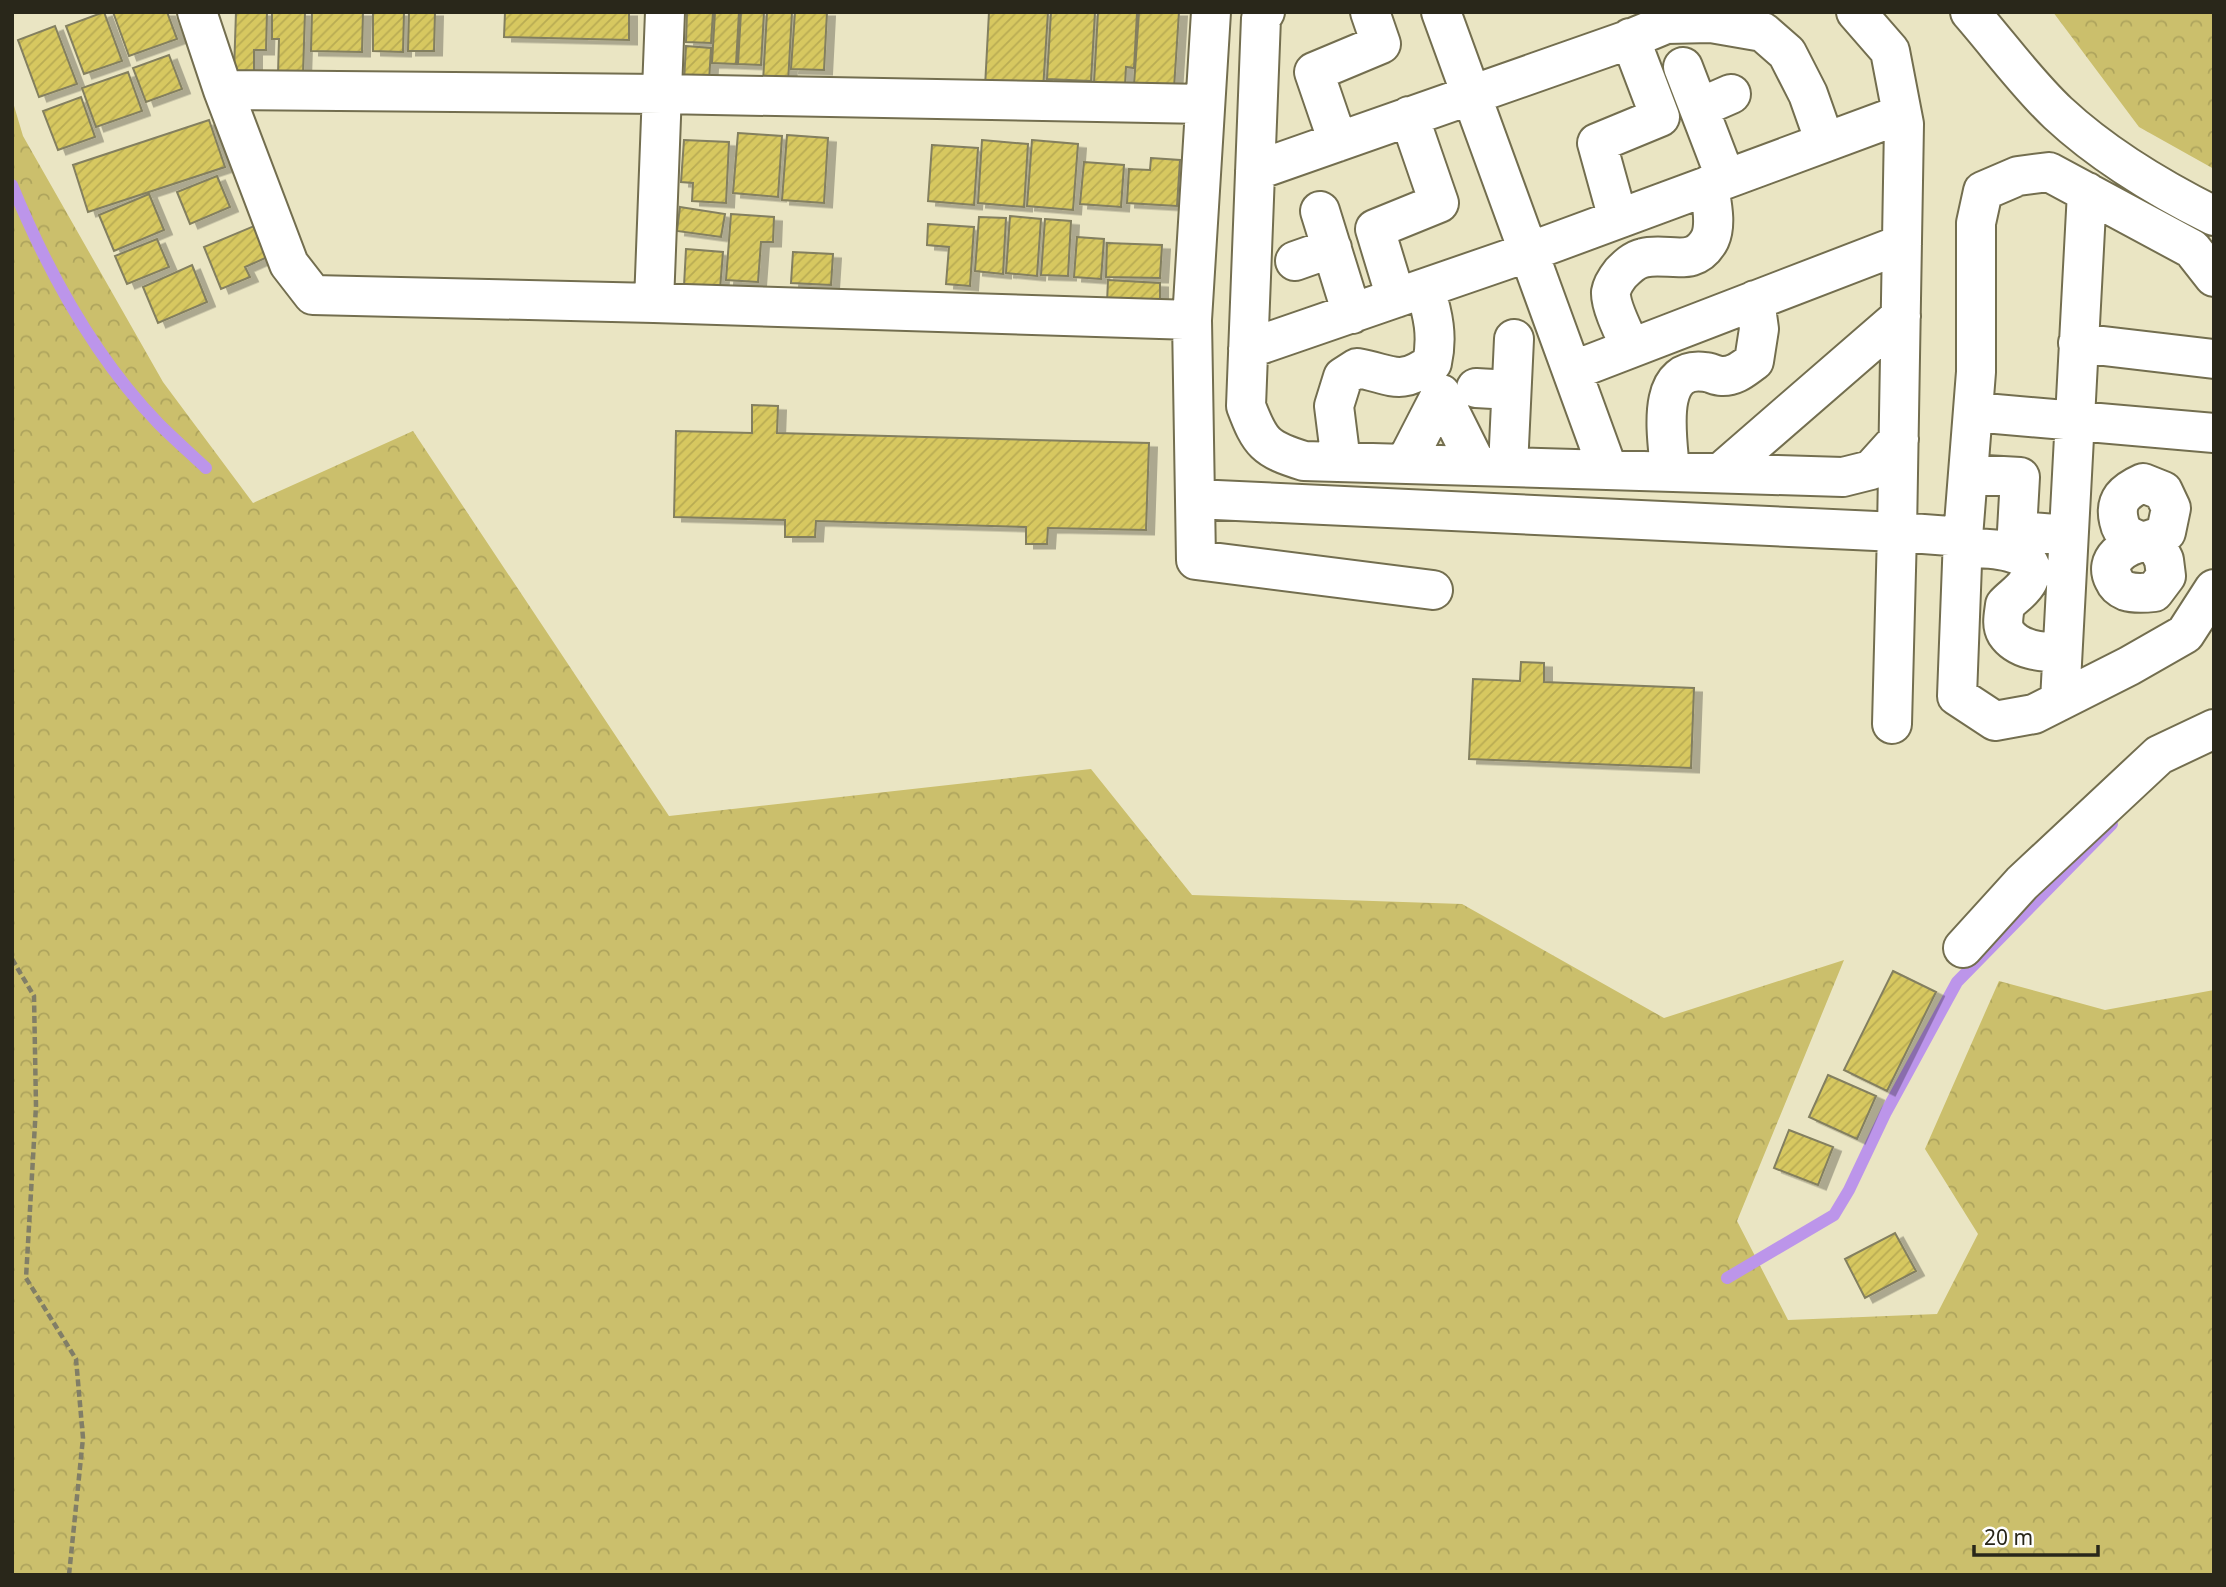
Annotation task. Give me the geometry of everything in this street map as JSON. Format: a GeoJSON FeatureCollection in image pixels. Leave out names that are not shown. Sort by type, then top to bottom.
{"type":"FeatureCollection","features":[{"type":"Feature","properties":{"kind":"street"},"geometry":{"type":"LineString","coordinates":[[197,12],[223,90],[289,264],[313,295],[1192,320]]}},
{"type":"Feature","properties":{"kind":"street"},"geometry":{"type":"LineString","coordinates":[[654,303],[665,12]]}},
{"type":"Feature","properties":{"kind":"street"},"geometry":{"type":"LineString","coordinates":[[1211,12],[1192,320],[1196,560],[1433,590]]}},
{"type":"Feature","properties":{"kind":"street"},"geometry":{"type":"LineString","coordinates":[[1265,12],[1262,18],[1246,405],[1256,432],[1276,452],[1304,461],[1843,477],[1871,470],[1899,439]]}},
{"type":"Feature","properties":{"kind":"street"},"geometry":{"type":"LineString","coordinates":[[1338,142],[1314,72],[1381,44],[1370,12]]}},
{"type":"Feature","properties":{"kind":"street"},"geometry":{"type":"LineString","coordinates":[[1441,12],[1608,470]]}},
{"type":"Feature","properties":{"kind":"street"},"geometry":{"type":"LineString","coordinates":[[1856,12],[1890,51],[1902,114],[1899,439],[1892,724]]}},
{"type":"Feature","properties":{"kind":"street"},"geometry":{"type":"LineString","coordinates":[[1969,12],[2058,113],[2165,191],[2214,216]]}},
{"type":"Feature","properties":{"kind":"street"},"geometry":{"type":"LineString","coordinates":[[1255,171],[1667,24],[1711,23],[1762,32],[1787,53],[1808,94],[1825,142]]}},
{"type":"Feature","properties":{"kind":"street"},"geometry":{"type":"LineString","coordinates":[[1618,219],[1597,143],[1660,117],[1630,38]]}},
{"type":"Feature","properties":{"kind":"street"},"geometry":{"type":"LineString","coordinates":[[1631,348],[1611,293],[1618,277],[1630,264],[1642,258],[1686,258],[1701,251],[1711,237],[1717,182],[1715,101],[1683,67]]}},
{"type":"Feature","properties":{"kind":"street"},"geometry":{"type":"LineString","coordinates":[[223,90],[662,94],[1205,104]]}},
{"type":"Feature","properties":{"kind":"street"},"geometry":{"type":"LineString","coordinates":[[1248,349],[1529,252],[1902,114]]}},
{"type":"Feature","properties":{"kind":"street"},"geometry":{"type":"LineString","coordinates":[[1341,462],[1334,405],[1343,377],[1357,368],[1371,370],[1387,377],[1414,376],[1432,363],[1436,343],[1435,324],[1411,293],[1375,229],[1439,203],[1409,116]]}},
{"type":"Feature","properties":{"kind":"street"},"geometry":{"type":"LineString","coordinates":[[2214,276],[2192,249],[2049,172],[2018,176],[1983,191],[1976,223],[1976,372],[1963,542],[1957,696],[1995,722],[2034,714],[2185,634],[2214,589]]}},
{"type":"Feature","properties":{"kind":"street"},"geometry":{"type":"LineString","coordinates":[[2060,701],[2087,192]]}},
{"type":"Feature","properties":{"kind":"street"},"geometry":{"type":"LineString","coordinates":[[1320,211],[1352,314]]}},
{"type":"Feature","properties":{"kind":"street"},"geometry":{"type":"LineString","coordinates":[[1572,371],[1902,244]]}},
{"type":"Feature","properties":{"kind":"street"},"geometry":{"type":"LineString","coordinates":[[1295,261],[1332,248]]}},
{"type":"Feature","properties":{"kind":"street"},"geometry":{"type":"LineString","coordinates":[[1671,471],[1667,433],[1669,391],[1676,381],[1689,372],[1706,372],[1721,376],[1737,374],[1754,361],[1759,329],[1755,300]]}},
{"type":"Feature","properties":{"kind":"street"},"geometry":{"type":"LineString","coordinates":[[1720,473],[1901,316]]}},
{"type":"Feature","properties":{"kind":"street"},"geometry":{"type":"LineString","coordinates":[[1492,466],[1493,389],[1514,339]]}},
{"type":"Feature","properties":{"kind":"street"},"geometry":{"type":"LineString","coordinates":[[2078,343],[2214,359]]}},
{"type":"Feature","properties":{"kind":"street"},"geometry":{"type":"LineString","coordinates":[[1405,464],[1441,394],[1492,466]]}},
{"type":"Feature","properties":{"kind":"street"},"geometry":{"type":"LineString","coordinates":[[1973,412],[2214,433]]}},
{"type":"Feature","properties":{"kind":"street"},"geometry":{"type":"LineString","coordinates":[[1968,474],[2020,477],[2017,531],[2110,570],[2112,561],[2132,544],[2166,532],[2171,508],[2163,491],[2143,483],[2146,427]]}},
{"type":"Feature","properties":{"kind":"street"},"geometry":{"type":"LineString","coordinates":[[1195,499],[1897,532],[1999,548],[2027,561],[2030,568],[2030,578],[2024,587],[2005,605],[2003,622],[2006,633],[2025,648],[2062,653]]}},
{"type":"Feature","properties":{"kind":"street"},"geometry":{"type":"LineString","coordinates":[[1963,948],[2022,883],[2159,755],[2214,729]]}},
{"type":"Feature","properties":{"kind":"path"},"geometry":{"type":"LineString","coordinates":[[12,959],[34,996],[36,1106],[26,1278],[76,1359],[83,1438],[69,1575]]}},
{"type":"Feature","properties":{"kind":"green space"},"geometry":{"type":"Polygon","coordinates":[[[2053,12],[2214,12],[2214,169],[2139,127],[2053,12]]]}},
{"type":"Feature","properties":{"kind":"green space"},"geometry":{"type":"Polygon","coordinates":[[[12,99],[23,136],[163,382],[253,503],[413,431],[669,816],[1091,769],[1192,895],[1462,904],[1664,1018],[1844,960],[1737,1221],[1788,1320],[1937,1314],[1978,1234],[1925,1149],[1999,981],[2105,1010],[2214,990],[2214,1575],[12,1575],[12,99]]]}},
{"type":"Feature","properties":{"kind":"building"},"geometry":{"type":"Polygon","coordinates":[[[104,12],[122,61],[84,74],[66,26],[104,12]]]}},
{"type":"Feature","properties":{"kind":"building"},"geometry":{"type":"Polygon","coordinates":[[[113,12],[167,12],[177,39],[129,56],[113,12]]]}},
{"type":"Feature","properties":{"kind":"building"},"geometry":{"type":"Polygon","coordinates":[[[236,12],[267,12],[266,50],[254,50],[254,73],[234,72],[236,12]]]}},
{"type":"Feature","properties":{"kind":"building"},"geometry":{"type":"Polygon","coordinates":[[[272,12],[305,12],[303,74],[278,74],[279,39],[272,39],[272,12]]]}},
{"type":"Feature","properties":{"kind":"building"},"geometry":{"type":"Polygon","coordinates":[[[312,12],[363,12],[362,52],[311,51],[312,12]]]}},
{"type":"Feature","properties":{"kind":"building"},"geometry":{"type":"Polygon","coordinates":[[[373,12],[404,12],[403,52],[373,51],[373,12]]]}},
{"type":"Feature","properties":{"kind":"building"},"geometry":{"type":"Polygon","coordinates":[[[409,12],[435,12],[434,51],[408,51],[409,12]]]}},
{"type":"Feature","properties":{"kind":"building"},"geometry":{"type":"Polygon","coordinates":[[[505,12],[629,12],[629,40],[504,37],[505,12]]]}},
{"type":"Feature","properties":{"kind":"building"},"geometry":{"type":"Polygon","coordinates":[[[687,12],[713,12],[711,43],[686,42],[687,12]]]}},
{"type":"Feature","properties":{"kind":"building"},"geometry":{"type":"Polygon","coordinates":[[[715,12],[739,12],[736,64],[712,63],[715,12]]]}},
{"type":"Feature","properties":{"kind":"building"},"geometry":{"type":"Polygon","coordinates":[[[741,12],[764,12],[761,65],[738,64],[741,12]]]}},
{"type":"Feature","properties":{"kind":"building"},"geometry":{"type":"Polygon","coordinates":[[[767,12],[792,12],[788,83],[763,82],[767,12]]]}},
{"type":"Feature","properties":{"kind":"building"},"geometry":{"type":"Polygon","coordinates":[[[795,12],[827,12],[824,70],[791,69],[795,12]]]}},
{"type":"Feature","properties":{"kind":"building"},"geometry":{"type":"Polygon","coordinates":[[[989,12],[1048,12],[1043,90],[985,87],[989,12]]]}},
{"type":"Feature","properties":{"kind":"building"},"geometry":{"type":"Polygon","coordinates":[[[1051,12],[1095,12],[1091,81],[1047,79],[1051,12]]]}},
{"type":"Feature","properties":{"kind":"building"},"geometry":{"type":"Polygon","coordinates":[[[1098,12],[1137,13],[1134,68],[1126,67],[1125,85],[1094,83],[1098,12]]]}},
{"type":"Feature","properties":{"kind":"building"},"geometry":{"type":"Polygon","coordinates":[[[1139,12],[1179,12],[1174,88],[1134,85],[1139,12]]]}},
{"type":"Feature","properties":{"kind":"building"},"geometry":{"type":"Polygon","coordinates":[[[55,26],[77,84],[39,97],[18,40],[55,26]]]}},
{"type":"Feature","properties":{"kind":"building"},"geometry":{"type":"Polygon","coordinates":[[[686,46],[711,48],[709,82],[684,81],[686,46]]]}},
{"type":"Feature","properties":{"kind":"building"},"geometry":{"type":"Polygon","coordinates":[[[169,55],[182,89],[146,102],[133,68],[169,55]]]}},
{"type":"Feature","properties":{"kind":"building"},"geometry":{"type":"Polygon","coordinates":[[[128,72],[142,111],[96,127],[82,88],[128,72]]]}},
{"type":"Feature","properties":{"kind":"building"},"geometry":{"type":"Polygon","coordinates":[[[81,97],[95,137],[58,150],[43,111],[81,97]]]}},
{"type":"Feature","properties":{"kind":"building"},"geometry":{"type":"Polygon","coordinates":[[[209,120],[225,167],[88,212],[73,165],[209,120]]]}},
{"type":"Feature","properties":{"kind":"building"},"geometry":{"type":"Polygon","coordinates":[[[738,133],[782,136],[778,197],[733,193],[738,133]]]}},
{"type":"Feature","properties":{"kind":"building"},"geometry":{"type":"Polygon","coordinates":[[[787,135],[828,138],[824,203],[782,200],[787,135]]]}},
{"type":"Feature","properties":{"kind":"building"},"geometry":{"type":"Polygon","coordinates":[[[684,140],[729,142],[726,203],[692,201],[693,183],[681,182],[684,140]]]}},
{"type":"Feature","properties":{"kind":"building"},"geometry":{"type":"Polygon","coordinates":[[[982,140],[1028,144],[1024,207],[978,203],[982,140]]]}},
{"type":"Feature","properties":{"kind":"building"},"geometry":{"type":"Polygon","coordinates":[[[1032,140],[1078,144],[1073,210],[1027,206],[1032,140]]]}},
{"type":"Feature","properties":{"kind":"building"},"geometry":{"type":"Polygon","coordinates":[[[932,145],[978,148],[974,205],[928,201],[932,145]]]}},
{"type":"Feature","properties":{"kind":"building"},"geometry":{"type":"Polygon","coordinates":[[[1151,158],[1180,160],[1177,206],[1127,203],[1129,169],[1150,170],[1151,158]]]}},
{"type":"Feature","properties":{"kind":"building"},"geometry":{"type":"Polygon","coordinates":[[[1084,162],[1124,165],[1121,207],[1080,204],[1084,162]]]}},
{"type":"Feature","properties":{"kind":"building"},"geometry":{"type":"Polygon","coordinates":[[[217,176],[230,207],[190,224],[177,192],[217,176]]]}},
{"type":"Feature","properties":{"kind":"building"},"geometry":{"type":"Polygon","coordinates":[[[149,194],[164,230],[114,251],[99,215],[149,194]]]}},
{"type":"Feature","properties":{"kind":"building"},"geometry":{"type":"Polygon","coordinates":[[[680,207],[725,214],[721,237],[677,231],[680,207]]]}},
{"type":"Feature","properties":{"kind":"building"},"geometry":{"type":"Polygon","coordinates":[[[731,214],[774,217],[773,242],[761,242],[758,282],[726,280],[731,214]]]}},
{"type":"Feature","properties":{"kind":"building"},"geometry":{"type":"Polygon","coordinates":[[[1010,216],[1041,219],[1037,276],[1006,273],[1010,216]]]}},
{"type":"Feature","properties":{"kind":"building"},"geometry":{"type":"Polygon","coordinates":[[[979,217],[1006,218],[1003,274],[975,271],[979,217]]]}},
{"type":"Feature","properties":{"kind":"building"},"geometry":{"type":"Polygon","coordinates":[[[1045,219],[1071,221],[1068,276],[1041,275],[1045,219]]]}},
{"type":"Feature","properties":{"kind":"building"},"geometry":{"type":"Polygon","coordinates":[[[259,224],[272,255],[245,267],[250,277],[221,289],[204,247],[259,224]]]}},
{"type":"Feature","properties":{"kind":"building"},"geometry":{"type":"Polygon","coordinates":[[[928,224],[974,227],[970,286],[946,284],[949,247],[927,245],[928,224]]]}},
{"type":"Feature","properties":{"kind":"building"},"geometry":{"type":"Polygon","coordinates":[[[1077,237],[1104,239],[1101,279],[1074,277],[1077,237]]]}},
{"type":"Feature","properties":{"kind":"building"},"geometry":{"type":"Polygon","coordinates":[[[157,239],[169,267],[127,284],[115,256],[157,239]]]}},
{"type":"Feature","properties":{"kind":"building"},"geometry":{"type":"Polygon","coordinates":[[[1107,243],[1162,245],[1160,278],[1106,277],[1107,243]]]}},
{"type":"Feature","properties":{"kind":"building"},"geometry":{"type":"Polygon","coordinates":[[[686,249],[723,252],[720,289],[684,286],[686,249]]]}},
{"type":"Feature","properties":{"kind":"building"},"geometry":{"type":"Polygon","coordinates":[[[793,252],[833,254],[831,285],[791,283],[793,252]]]}},
{"type":"Feature","properties":{"kind":"building"},"geometry":{"type":"Polygon","coordinates":[[[192,265],[207,302],[158,323],[143,287],[192,265]]]}},
{"type":"Feature","properties":{"kind":"building"},"geometry":{"type":"Polygon","coordinates":[[[1108,280],[1160,283],[1160,305],[1107,303],[1108,280]]]}},
{"type":"Feature","properties":{"kind":"building"},"geometry":{"type":"Polygon","coordinates":[[[752,405],[778,406],[777,433],[1149,443],[1146,530],[1048,528],[1047,544],[1026,544],[1026,527],[816,521],[815,537],[785,537],[785,520],[674,517],[676,431],[752,433],[752,405]]]}},
{"type":"Feature","properties":{"kind":"building"},"geometry":{"type":"Polygon","coordinates":[[[1521,662],[1544,663],[1544,682],[1694,688],[1691,768],[1469,759],[1473,679],[1520,681],[1521,662]]]}},
{"type":"Feature","properties":{"kind":"building"},"geometry":{"type":"Polygon","coordinates":[[[1893,971],[1936,992],[1887,1091],[1844,1070],[1893,971]]]}},
{"type":"Feature","properties":{"kind":"building"},"geometry":{"type":"Polygon","coordinates":[[[1828,1075],[1876,1096],[1857,1139],[1809,1117],[1828,1075]]]}},
{"type":"Feature","properties":{"kind":"building"},"geometry":{"type":"Polygon","coordinates":[[[1789,1130],[1833,1147],[1818,1185],[1774,1168],[1789,1130]]]}},
{"type":"Feature","properties":{"kind":"building"},"geometry":{"type":"Polygon","coordinates":[[[1895,1233],[1916,1271],[1865,1298],[1845,1259],[1895,1233]]]}},
{"type":"Feature","properties":{"kind":"waterway"},"geometry":{"type":"LineString","coordinates":[[12,185],[57,280],[93,341],[135,398],[206,468]]}},
{"type":"Feature","properties":{"kind":"waterway"},"geometry":{"type":"LineString","coordinates":[[1727,1278],[1834,1215],[1957,982],[2112,824]]}}]}
